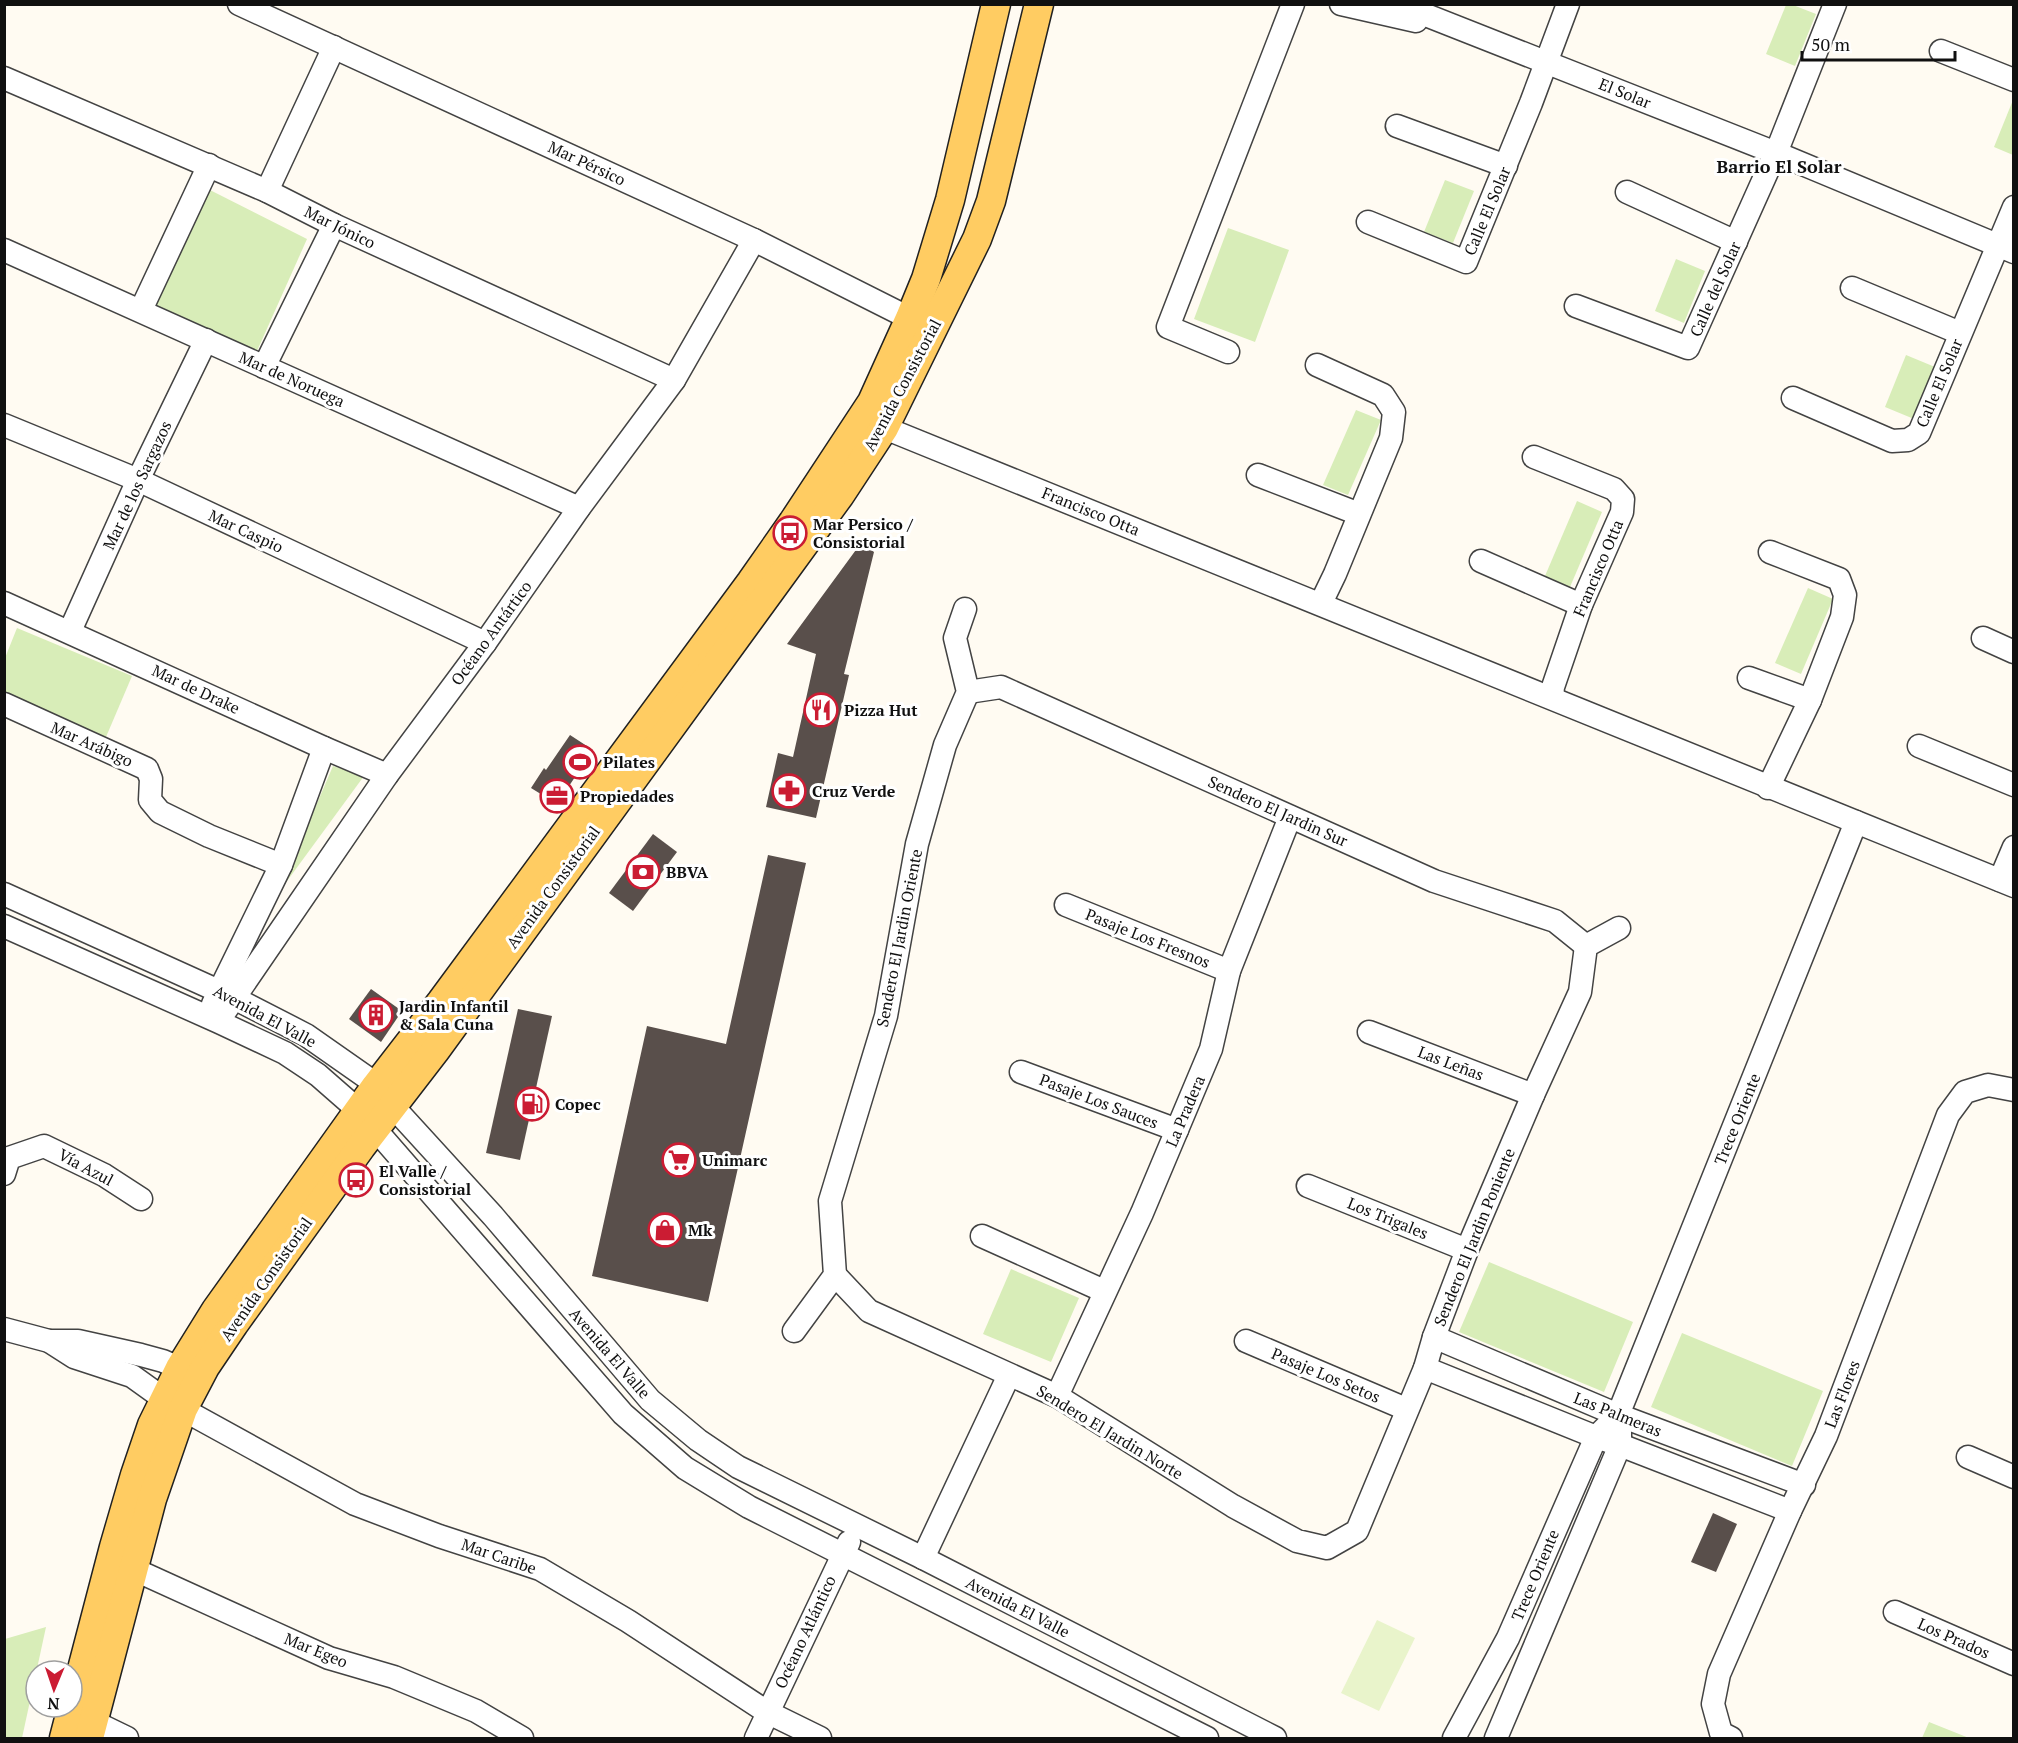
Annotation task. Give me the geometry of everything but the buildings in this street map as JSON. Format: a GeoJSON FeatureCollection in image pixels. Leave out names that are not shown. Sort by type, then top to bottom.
{"type":"FeatureCollection","features":[{"type":"Feature","properties":{"kind":"main road","name":"Avenida Consistorial"},"geometry":{"type":"LineString","coordinates":[[921,324],[927,279],[948,210],[996,4]]}},
{"type":"Feature","properties":{"kind":"main road","name":"Avenida Consistorial"},"geometry":{"type":"LineString","coordinates":[[80,1729],[122,1564],[135,1475],[152,1425],[173,1404],[190,1373],[216,1310],[366,1120],[441,1002],[793,522],[873,423],[921,324],[977,239],[991,201],[1039,4]]}},
{"type":"Feature","properties":{"kind":"street","name":"Mar Pérsico"},"geometry":{"type":"LineString","coordinates":[[239,4],[754,240],[921,324]]}},
{"type":"Feature","properties":{"kind":"street"},"geometry":{"type":"LineString","coordinates":[[1228,352],[1168,327],[1293,4]]}},
{"type":"Feature","properties":{"kind":"street","name":"El Solar"},"geometry":{"type":"LineString","coordinates":[[1341,4],[1473,33]]}},
{"type":"Feature","properties":{"kind":"street","name":"El Solar"},"geometry":{"type":"LineString","coordinates":[[1398,4],[1776,153],[2006,249]]}},
{"type":"Feature","properties":{"kind":"street","name":"Calle El Solar"},"geometry":{"type":"LineString","coordinates":[[1368,222],[1466,262],[1506,166],[1568,4]]}},
{"type":"Feature","properties":{"kind":"street"},"geometry":{"type":"LineString","coordinates":[[1776,153],[1833,5]]}},
{"type":"Feature","properties":{"kind":"street"},"geometry":{"type":"LineString","coordinates":[[267,191],[334,47]]}},
{"type":"Feature","properties":{"kind":"street"},"geometry":{"type":"LineString","coordinates":[[1941,51],[2013,80]]}},
{"type":"Feature","properties":{"kind":"street","name":"Mar Jónico"},"geometry":{"type":"LineString","coordinates":[[4,78],[267,191],[334,225],[674,380]]}},
{"type":"Feature","properties":{"kind":"street"},"geometry":{"type":"LineString","coordinates":[[1397,126],[1506,166]]}},
{"type":"Feature","properties":{"kind":"street","name":"Calle del Solar"},"geometry":{"type":"LineString","coordinates":[[1576,306],[1688,348],[1776,153]]}},
{"type":"Feature","properties":{"kind":"street"},"geometry":{"type":"LineString","coordinates":[[141,310],[209,165]]}},
{"type":"Feature","properties":{"kind":"street"},"geometry":{"type":"LineString","coordinates":[[1627,192],[1736,242]]}},
{"type":"Feature","properties":{"kind":"street","name":"Calle El Solar"},"geometry":{"type":"LineString","coordinates":[[1793,398],[1892,441],[1908,440],[1919,433],[1960,333],[2006,249],[2013,207]]}},
{"type":"Feature","properties":{"kind":"street"},"geometry":{"type":"LineString","coordinates":[[264,367],[334,225]]}},
{"type":"Feature","properties":{"kind":"street","name":"Océano Antártico"},"geometry":{"type":"LineString","coordinates":[[213,1019],[227,995],[674,380],[754,240]]}},
{"type":"Feature","properties":{"kind":"street","name":"Mar de Noruega"},"geometry":{"type":"LineString","coordinates":[[4,250],[579,508]]}},
{"type":"Feature","properties":{"kind":"street"},"geometry":{"type":"LineString","coordinates":[[1852,288],[1960,333]]}},
{"type":"Feature","properties":{"kind":"street","name":"Mar de los Sargazos"},"geometry":{"type":"LineString","coordinates":[[69,631],[138,480],[206,340]]}},
{"type":"Feature","properties":{"kind":"street"},"geometry":{"type":"LineString","coordinates":[[1317,365],[1383,395],[1394,412],[1391,438],[1321,603]]}},
{"type":"Feature","properties":{"kind":"street","name":"Francisco Otta"},"geometry":{"type":"LineString","coordinates":[[873,423],[1552,697],[1768,788],[2007,883],[2013,847]]}},
{"type":"Feature","properties":{"kind":"street","name":"Mar Caspio"},"geometry":{"type":"LineString","coordinates":[[4,425],[138,480],[485,643]]}},
{"type":"Feature","properties":{"kind":"street","name":"Francisco Otta"},"geometry":{"type":"LineString","coordinates":[[1534,457],[1614,489],[1623,499],[1622,512],[1581,605],[1553,687],[1552,697]]}},
{"type":"Feature","properties":{"kind":"street"},"geometry":{"type":"LineString","coordinates":[[1258,475],[1359,514]]}},
{"type":"Feature","properties":{"kind":"street"},"geometry":{"type":"LineString","coordinates":[[1768,788],[1810,700],[1842,617],[1845,595],[1839,579],[1770,552]]}},
{"type":"Feature","properties":{"kind":"street"},"geometry":{"type":"LineString","coordinates":[[1481,561],[1581,605]]}},
{"type":"Feature","properties":{"kind":"street","name":"Mar de Drake"},"geometry":{"type":"LineString","coordinates":[[6,608],[69,631],[387,775]]}},
{"type":"Feature","properties":{"kind":"street"},"geometry":{"type":"LineString","coordinates":[[965,609],[955,638],[968,692]]}},
{"type":"Feature","properties":{"kind":"street"},"geometry":{"type":"LineString","coordinates":[[1983,638],[2013,652]]}},
{"type":"Feature","properties":{"kind":"street"},"geometry":{"type":"LineString","coordinates":[[1749,678],[1810,700]]}},
{"type":"Feature","properties":{"kind":"street","name":"Sendero El Jardin Sur"},"geometry":{"type":"LineString","coordinates":[[968,692],[1000,687],[1434,881],[1555,921],[1586,946]]}},
{"type":"Feature","properties":{"kind":"street","name":"Sendero El Jardin Oriente"},"geometry":{"type":"LineString","coordinates":[[835,1275],[830,1201],[886,1016],[917,844],[945,745],[968,692]]}},
{"type":"Feature","properties":{"kind":"street","name":"Mar Arábigo"},"geometry":{"type":"LineString","coordinates":[[4,704],[147,769],[151,779],[150,801],[159,812],[209,836],[281,865]]}},
{"type":"Feature","properties":{"kind":"street"},"geometry":{"type":"LineString","coordinates":[[1919,746],[2013,785]]}},
{"type":"Feature","properties":{"kind":"street","name":"Océano Antártico"},"geometry":{"type":"LineString","coordinates":[[227,995],[281,865],[324,748]]}},
{"type":"Feature","properties":{"kind":"street","name":"La Pradera"},"geometry":{"type":"LineString","coordinates":[[1057,1396],[1142,1213],[1210,1049],[1229,971],[1290,817]]}},
{"type":"Feature","properties":{"kind":"street","name":"Trece Oriente"},"geometry":{"type":"LineString","coordinates":[[1454,1738],[1508,1638],[1596,1437],[1618,1415],[1856,822]]}},
{"type":"Feature","properties":{"kind":"street","name":"Avenida El Valle"},"geometry":{"type":"LineString","coordinates":[[4,894],[227,995],[306,1035],[366,1077],[493,1216],[650,1400],[698,1440],[738,1467],[923,1558],[1275,1738]]}},
{"type":"Feature","properties":{"kind":"street","name":"Pasaje Los Fresnos"},"geometry":{"type":"LineString","coordinates":[[1066,905],[1229,971]]}},
{"type":"Feature","properties":{"kind":"street","name":"Avenida El Valle"},"geometry":{"type":"LineString","coordinates":[[4,926],[285,1053],[318,1075],[366,1120],[623,1414],[685,1468],[749,1507],[1207,1738]]}},
{"type":"Feature","properties":{"kind":"street"},"geometry":{"type":"LineString","coordinates":[[1586,946],[1619,928]]}},
{"type":"Feature","properties":{"kind":"street","name":"Sendero El Jardin Poniente"},"geometry":{"type":"LineString","coordinates":[[1328,1548],[1357,1531],[1425,1368],[1434,1337],[1467,1250],[1580,992],[1586,946]]}},
{"type":"Feature","properties":{"kind":"street","name":"Las Leñas"},"geometry":{"type":"LineString","coordinates":[[1369,1032],[1533,1095]]}},
{"type":"Feature","properties":{"kind":"street","name":"Pasaje Los Sauces"},"geometry":{"type":"LineString","coordinates":[[1021,1072],[1176,1130]]}},
{"type":"Feature","properties":{"kind":"street","name":"Las Flores"},"geometry":{"type":"LineString","coordinates":[[1731,1738],[1722,1733],[1713,1704],[1719,1674],[1790,1511],[1826,1436],[1948,1115],[1965,1092],[1988,1085],[2013,1090]]}},
{"type":"Feature","properties":{"kind":"street","name":"Vía Azul"},"geometry":{"type":"LineString","coordinates":[[4,1174],[9,1158],[44,1146],[104,1175],[141,1199]]}},
{"type":"Feature","properties":{"kind":"street","name":"Los Trigales"},"geometry":{"type":"LineString","coordinates":[[1308,1186],[1467,1250]]}},
{"type":"Feature","properties":{"kind":"street"},"geometry":{"type":"LineString","coordinates":[[982,1236],[1104,1291]]}},
{"type":"Feature","properties":{"kind":"street"},"geometry":{"type":"LineString","coordinates":[[794,1331],[835,1275]]}},
{"type":"Feature","properties":{"kind":"street","name":"Sendero El Jardin Norte"},"geometry":{"type":"LineString","coordinates":[[835,1275],[869,1311],[1057,1396],[1233,1506],[1297,1542],[1328,1548]]}},
{"type":"Feature","properties":{"kind":"street"},"geometry":{"type":"LineString","coordinates":[[4,1329],[49,1341],[78,1341],[163,1360],[190,1373]]}},
{"type":"Feature","properties":{"kind":"street","name":"Las Palmeras"},"geometry":{"type":"LineString","coordinates":[[1434,1337],[1618,1415],[1804,1485]]}},
{"type":"Feature","properties":{"kind":"street"},"geometry":{"type":"LineString","coordinates":[[49,1341],[74,1357],[132,1376],[173,1404]]}},
{"type":"Feature","properties":{"kind":"street","name":"Pasaje Los Setos"},"geometry":{"type":"LineString","coordinates":[[1246,1341],[1406,1409]]}},
{"type":"Feature","properties":{"kind":"street","name":"Las Palmeras"},"geometry":{"type":"LineString","coordinates":[[1425,1368],[1596,1437],[1790,1511]]}},
{"type":"Feature","properties":{"kind":"street"},"geometry":{"type":"LineString","coordinates":[[923,1558],[1010,1374]]}},
{"type":"Feature","properties":{"kind":"street","name":"Mar Caribe"},"geometry":{"type":"LineString","coordinates":[[173,1404],[355,1503],[439,1536],[540,1569],[628,1621],[767,1712],[820,1738]]}},
{"type":"Feature","properties":{"kind":"street","name":"Trece Oriente"},"geometry":{"type":"LineString","coordinates":[[1496,1738],[1620,1445],[1618,1415]]}},
{"type":"Feature","properties":{"kind":"street"},"geometry":{"type":"LineString","coordinates":[[1968,1457],[2013,1477]]}},
{"type":"Feature","properties":{"kind":"street"},"geometry":{"type":"LineString","coordinates":[[724,1492],[738,1467]]}},
{"type":"Feature","properties":{"kind":"street","name":"Océano Atlántico"},"geometry":{"type":"LineString","coordinates":[[756,1738],[843,1553],[858,1526]]}},
{"type":"Feature","properties":{"kind":"street","name":"Mar Egeo"},"geometry":{"type":"LineString","coordinates":[[122,1564],[329,1658],[394,1677],[476,1711],[522,1738]]}},
{"type":"Feature","properties":{"kind":"street","name":"Los Prados"},"geometry":{"type":"LineString","coordinates":[[1895,1612],[2013,1664]]}},
{"type":"Feature","properties":{"kind":"street"},"geometry":{"type":"LineString","coordinates":[[80,1729],[127,1738]]}},
{"type":"Feature","properties":{"kind":"green space"},"geometry":{"type":"Polygon","coordinates":[[[1786,5],[1793,5],[1816,14],[1795,66],[1766,54],[1786,5]]]}},
{"type":"Feature","properties":{"kind":"green space"},"geometry":{"type":"Polygon","coordinates":[[[2013,100],[2014,155],[1994,147],[2013,100]]]}},
{"type":"Feature","properties":{"kind":"green space"},"geometry":{"type":"Polygon","coordinates":[[[1445,180],[1474,191],[1453,243],[1424,232],[1445,180]]]}},
{"type":"Feature","properties":{"kind":"green space"},"geometry":{"type":"Polygon","coordinates":[[[204,187],[307,239],[257,351],[146,301],[204,187]]]}},
{"type":"Feature","properties":{"kind":"green space"},"geometry":{"type":"Polygon","coordinates":[[[1228,228],[1289,250],[1255,342],[1194,319],[1228,228]]]}},
{"type":"Feature","properties":{"kind":"green space"},"geometry":{"type":"Polygon","coordinates":[[[1676,259],[1705,271],[1684,323],[1655,311],[1676,259]]]}},
{"type":"Feature","properties":{"kind":"green space"},"geometry":{"type":"Polygon","coordinates":[[[1906,355],[1935,367],[1914,419],[1885,407],[1906,355]]]}},
{"type":"Feature","properties":{"kind":"green space"},"geometry":{"type":"Polygon","coordinates":[[[1356,410],[1381,420],[1348,495],[1323,485],[1356,410]]]}},
{"type":"Feature","properties":{"kind":"green space"},"geometry":{"type":"Polygon","coordinates":[[[1577,501],[1602,512],[1570,587],[1545,576],[1577,501]]]}},
{"type":"Feature","properties":{"kind":"green space"},"geometry":{"type":"Polygon","coordinates":[[[1808,588],[1833,599],[1801,674],[1775,663],[1808,588]]]}},
{"type":"Feature","properties":{"kind":"green space"},"geometry":{"type":"Polygon","coordinates":[[[17,628],[132,676],[106,737],[5,694],[5,658],[17,628]]]}},
{"type":"Feature","properties":{"kind":"green space"},"geometry":{"type":"Polygon","coordinates":[[[333,766],[364,776],[279,892],[333,766]]]}},
{"type":"Feature","properties":{"kind":"green space"},"geometry":{"type":"Polygon","coordinates":[[[1489,1262],[1633,1322],[1604,1392],[1459,1332],[1489,1262]]]}},
{"type":"Feature","properties":{"kind":"green space"},"geometry":{"type":"Polygon","coordinates":[[[1011,1269],[1079,1298],[1051,1362],[983,1334],[1011,1269]]]}},
{"type":"Feature","properties":{"kind":"green space"},"geometry":{"type":"Polygon","coordinates":[[[1682,1333],[1823,1391],[1792,1466],[1651,1407],[1682,1333]]]}},
{"type":"Feature","properties":{"kind":"green space"},"geometry":{"type":"Polygon","coordinates":[[[1377,1620],[1415,1638],[1379,1711],[1341,1693],[1377,1620]]]}},
{"type":"Feature","properties":{"kind":"green space"},"geometry":{"type":"Polygon","coordinates":[[[46,1627],[39,1659],[24,1659],[24,1719],[26,1719],[22,1738],[5,1738],[5,1639],[46,1627]]]}},
{"type":"Feature","properties":{"kind":"green space"},"geometry":{"type":"Polygon","coordinates":[[[1929,1722],[1969,1738],[1922,1738],[1929,1722]]]}},
{"type":"Feature","properties":{"kind":"place","name":"Mar Persico / Consistorial"},"geometry":{"type":"Point","coordinates":[790,533]}},
{"type":"Feature","properties":{"kind":"place","name":"Pizza Hut"},"geometry":{"type":"Point","coordinates":[821,710]}},
{"type":"Feature","properties":{"kind":"place","name":"Pilates"},"geometry":{"type":"Point","coordinates":[580,762]}},
{"type":"Feature","properties":{"kind":"place","name":"Cruz Verde"},"geometry":{"type":"Point","coordinates":[789,791]}},
{"type":"Feature","properties":{"kind":"place","name":"Propiedades"},"geometry":{"type":"Point","coordinates":[557,796]}},
{"type":"Feature","properties":{"kind":"place","name":"BBVA"},"geometry":{"type":"Point","coordinates":[643,872]}},
{"type":"Feature","properties":{"kind":"place","name":"Jardin Infantil & Sala Cuna"},"geometry":{"type":"Point","coordinates":[376,1015]}},
{"type":"Feature","properties":{"kind":"place","name":"Copec"},"geometry":{"type":"Point","coordinates":[532,1104]}},
{"type":"Feature","properties":{"kind":"place","name":"Unimarc"},"geometry":{"type":"Point","coordinates":[679,1160]}},
{"type":"Feature","properties":{"kind":"place","name":"El Valle / Consistorial"},"geometry":{"type":"Point","coordinates":[356,1180]}},
{"type":"Feature","properties":{"kind":"place","name":"Mk"},"geometry":{"type":"Point","coordinates":[665,1230]}},
{"type":"Feature","properties":{"kind":"district","name":"Barrio El Solar"},"geometry":{"type":"Point","coordinates":[1779,167]}}]}
